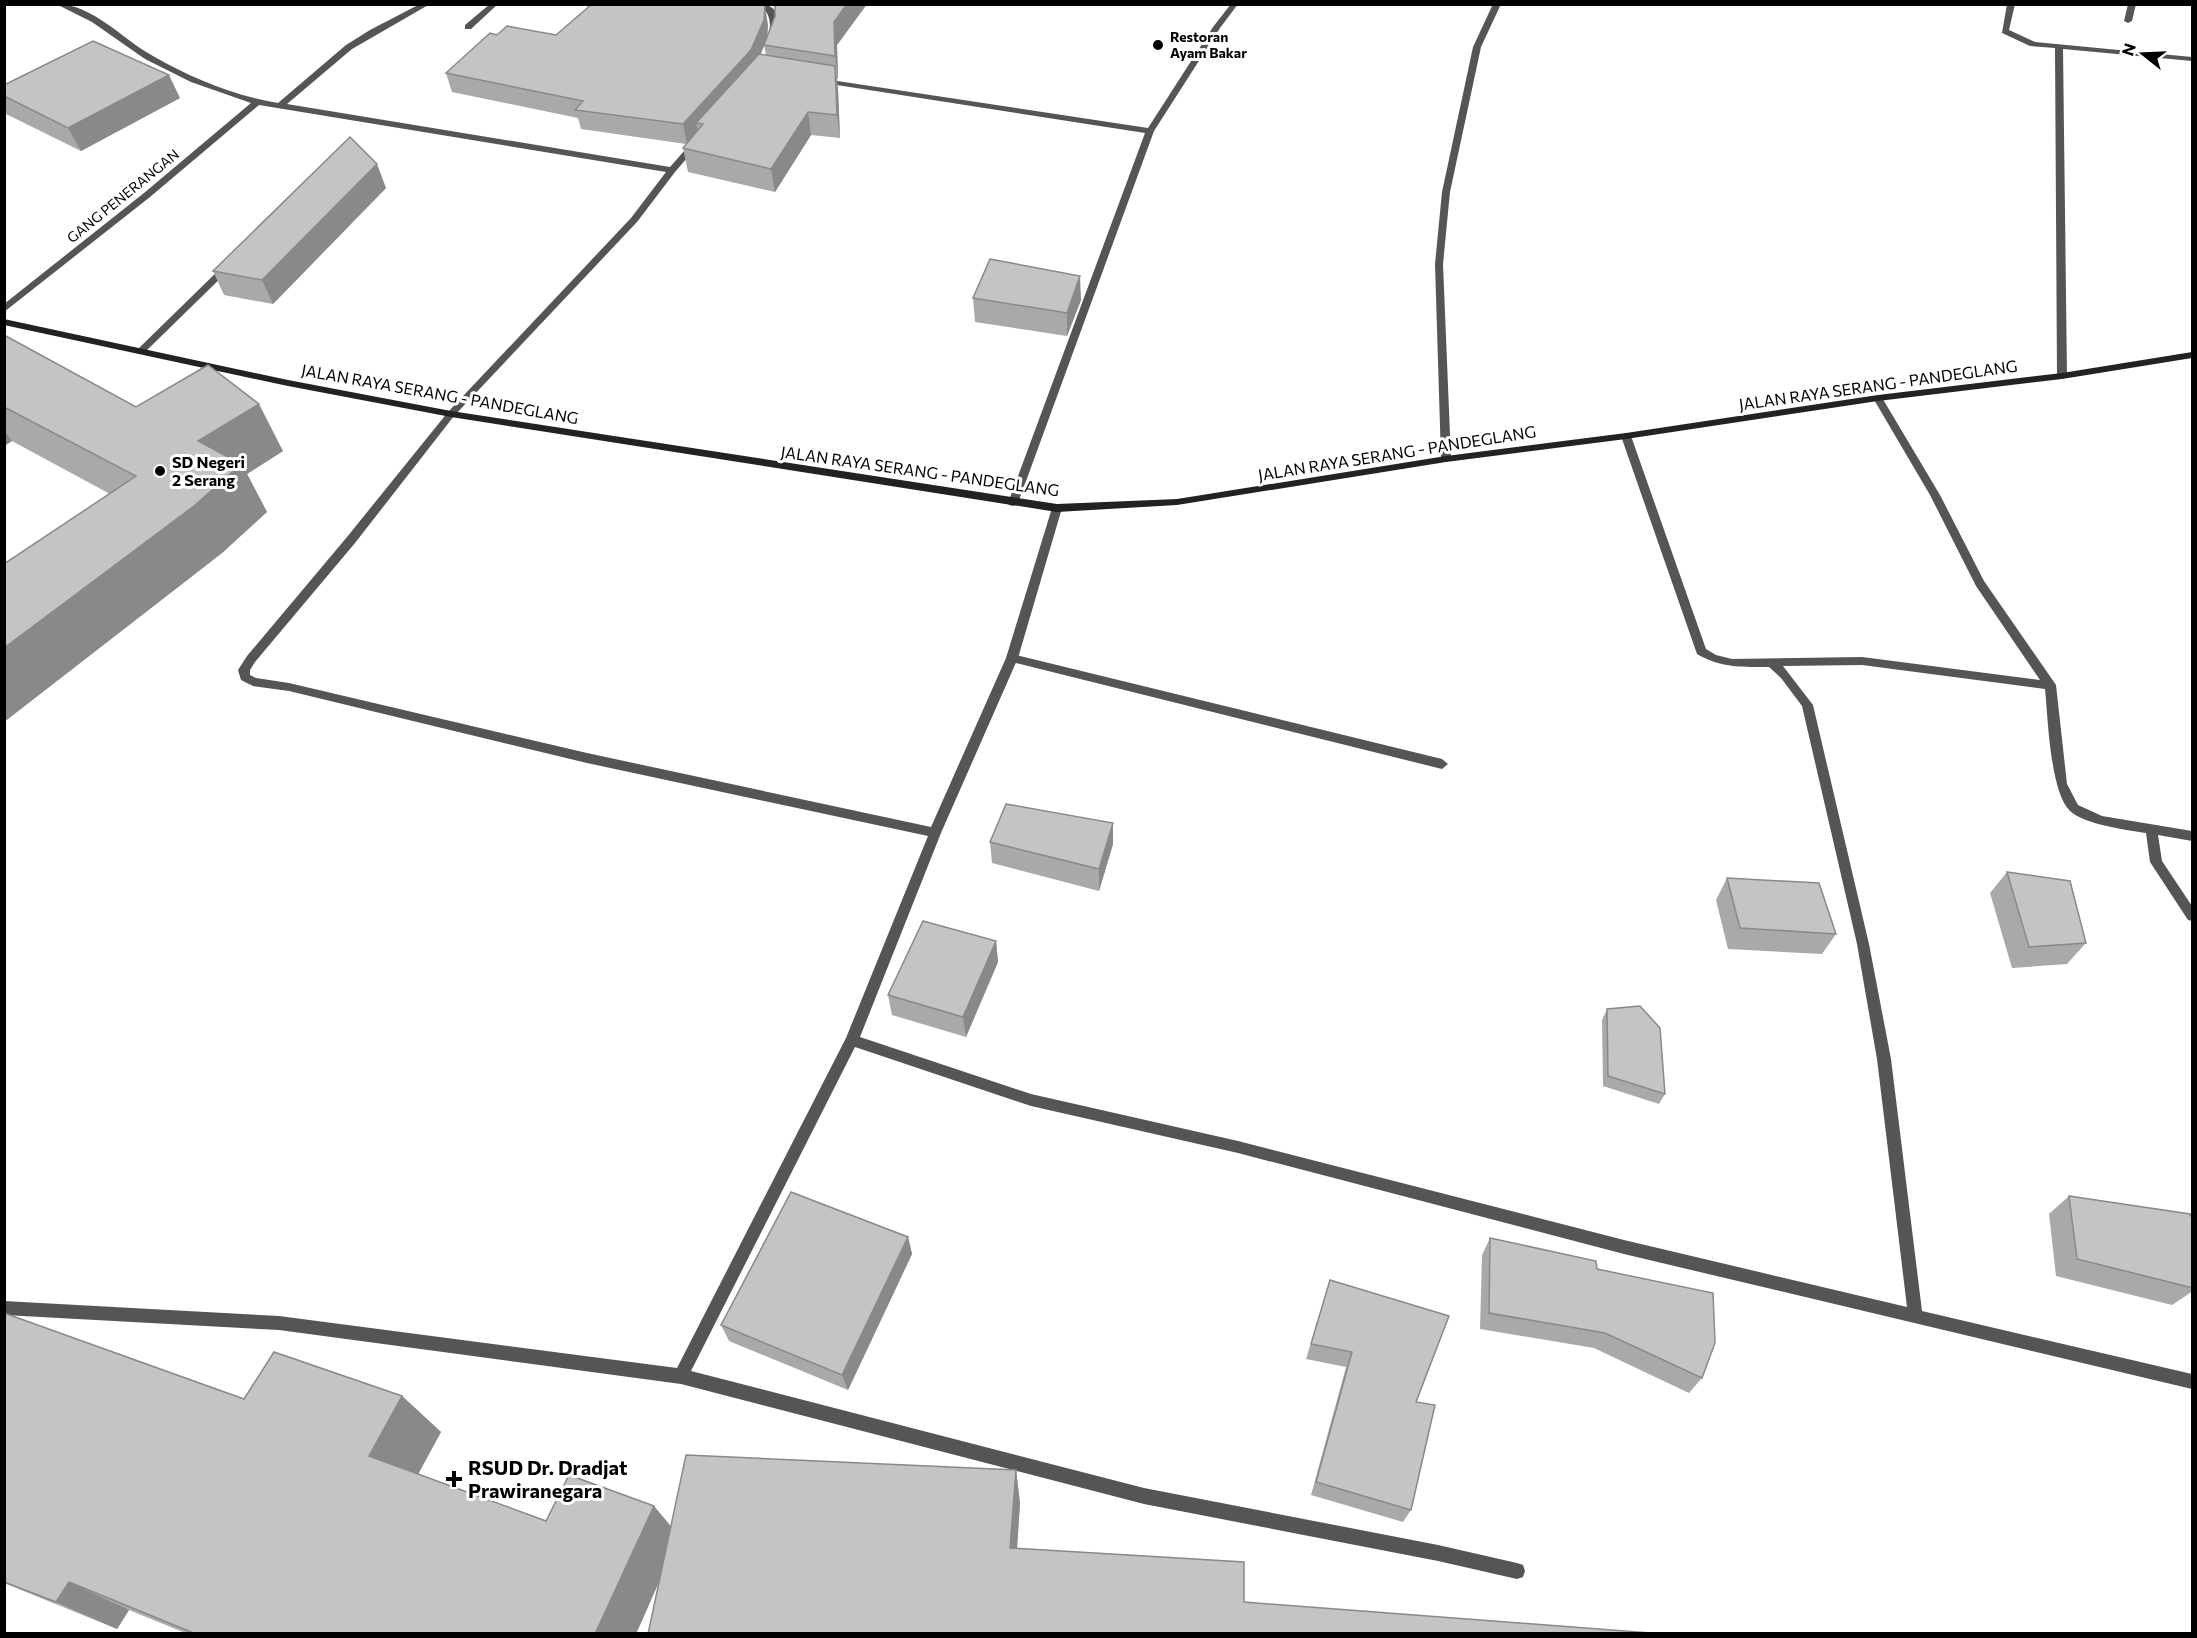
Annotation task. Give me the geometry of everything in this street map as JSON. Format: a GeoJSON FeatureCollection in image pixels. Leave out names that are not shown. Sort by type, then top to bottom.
{"type":"FeatureCollection","features":[{"type":"Feature","properties":{"kind":"main road","name":"JALAN RAYA SERANG - PANDEGLANG"},"geometry":{"type":"LineString","coordinates":[[4,322],[451,414],[1058,508],[1177,502],[1446,459],[1626,436],[1878,398],[2062,376],[2193,355]]}},
{"type":"Feature","properties":{"kind":"street"},"geometry":{"type":"LineString","coordinates":[[59,4],[95,20],[148,57],[194,80],[257,102],[672,170]]}},
{"type":"Feature","properties":{"kind":"street"},"geometry":{"type":"LineString","coordinates":[[281,105],[349,47],[427,4]]}},
{"type":"Feature","properties":{"kind":"street"},"geometry":{"type":"LineString","coordinates":[[468,27],[495,4]]}},
{"type":"Feature","properties":{"kind":"street"},"geometry":{"type":"LineString","coordinates":[[762,4],[769,8],[775,21],[772,47]]}},
{"type":"Feature","properties":{"kind":"street"},"geometry":{"type":"LineString","coordinates":[[1014,502],[1150,131],[1217,27],[1235,4]]}},
{"type":"Feature","properties":{"kind":"street"},"geometry":{"type":"LineString","coordinates":[[1446,459],[1439,264],[1446,192],[1477,47],[1497,4]]}},
{"type":"Feature","properties":{"kind":"street"},"geometry":{"type":"LineString","coordinates":[[2011,4],[2005,31],[2033,44],[2193,59]]}},
{"type":"Feature","properties":{"kind":"street"},"geometry":{"type":"LineString","coordinates":[[2128,21],[2132,4]]}},
{"type":"Feature","properties":{"kind":"street"},"geometry":{"type":"LineString","coordinates":[[2059,47],[2062,376]]}},
{"type":"Feature","properties":{"kind":"street"},"geometry":{"type":"LineString","coordinates":[[819,80],[1150,131]]}},
{"type":"Feature","properties":{"kind":"street","name":"GANG PENERANGAN"},"geometry":{"type":"LineString","coordinates":[[4,309],[147,195],[257,102]]}},
{"type":"Feature","properties":{"kind":"street"},"geometry":{"type":"LineString","coordinates":[[700,138],[634,220],[451,414],[351,540],[251,659],[244,670],[245,677],[253,682],[289,687],[586,758],[935,834]]}},
{"type":"Feature","properties":{"kind":"street"},"geometry":{"type":"LineString","coordinates":[[141,351],[232,262]]}},
{"type":"Feature","properties":{"kind":"street"},"geometry":{"type":"LineString","coordinates":[[1878,398],[1935,495],[1980,583],[2050,685],[2061,784],[2074,808],[2100,820],[2193,836]]}},
{"type":"Feature","properties":{"kind":"street"},"geometry":{"type":"LineString","coordinates":[[1626,436],[1701,651],[1713,658],[1732,663],[1862,661],[2050,685]]}},
{"type":"Feature","properties":{"kind":"street"},"geometry":{"type":"LineString","coordinates":[[681,1376],[852,1040],[935,834],[1012,658],[1058,508]]}},
{"type":"Feature","properties":{"kind":"street"},"geometry":{"type":"LineString","coordinates":[[1012,658],[1442,764]]}},
{"type":"Feature","properties":{"kind":"street"},"geometry":{"type":"LineString","coordinates":[[1773,664],[1785,675],[1807,705],[1863,944],[1884,1059],[1916,1316]]}},
{"type":"Feature","properties":{"kind":"street"},"geometry":{"type":"LineString","coordinates":[[2151,828],[2156,862],[2193,916]]}},
{"type":"Feature","properties":{"kind":"street"},"geometry":{"type":"LineString","coordinates":[[852,1040],[1031,1100],[1238,1147],[1624,1247],[2193,1382]]}},
{"type":"Feature","properties":{"kind":"street"},"geometry":{"type":"LineString","coordinates":[[4,1308],[279,1323],[681,1376],[1144,1496],[1438,1553],[1517,1571]]}},
{"type":"Feature","properties":{"kind":"building"},"geometry":{"type":"Polygon","coordinates":[[[592,4],[764,4],[765,6],[764,20],[751,50],[683,124],[575,110],[583,101],[446,73],[490,33],[497,35],[507,26],[556,35],[592,4]]]}},
{"type":"Feature","properties":{"kind":"building"},"geometry":{"type":"Polygon","coordinates":[[[775,4],[847,4],[834,22],[835,56],[764,45],[775,16],[775,4]]]}},
{"type":"Feature","properties":{"kind":"building"},"geometry":{"type":"Polygon","coordinates":[[[93,41],[169,75],[68,128],[4,96],[4,85],[93,41]]]}},
{"type":"Feature","properties":{"kind":"building"},"geometry":{"type":"Polygon","coordinates":[[[759,54],[835,66],[837,115],[808,112],[771,169],[683,148],[703,124],[696,123],[759,54]]]}},
{"type":"Feature","properties":{"kind":"building"},"geometry":{"type":"Polygon","coordinates":[[[350,137],[377,164],[262,280],[213,271],[350,137]]]}},
{"type":"Feature","properties":{"kind":"building"},"geometry":{"type":"Polygon","coordinates":[[[990,259],[1080,276],[1067,313],[973,298],[990,259]]]}},
{"type":"Feature","properties":{"kind":"building"},"geometry":{"type":"Polygon","coordinates":[[[4,335],[136,407],[208,365],[259,404],[198,441],[241,464],[194,506],[4,648],[4,564],[136,476],[4,407],[4,335]]]}},
{"type":"Feature","properties":{"kind":"building"},"geometry":{"type":"Polygon","coordinates":[[[1006,804],[1113,823],[1099,869],[990,842],[1006,804]]]}},
{"type":"Feature","properties":{"kind":"building"},"geometry":{"type":"Polygon","coordinates":[[[2007,872],[2070,881],[2086,943],[2029,947],[2007,872]]]}},
{"type":"Feature","properties":{"kind":"building"},"geometry":{"type":"Polygon","coordinates":[[[1727,878],[1819,883],[1836,934],[1740,928],[1727,878]]]}},
{"type":"Feature","properties":{"kind":"building"},"geometry":{"type":"Polygon","coordinates":[[[923,921],[996,941],[963,1017],[888,995],[923,921]]]}},
{"type":"Feature","properties":{"kind":"building"},"geometry":{"type":"Polygon","coordinates":[[[1640,1006],[1660,1028],[1665,1094],[1608,1076],[1607,1009],[1640,1006]]]}},
{"type":"Feature","properties":{"kind":"building"},"geometry":{"type":"Polygon","coordinates":[[[791,1192],[908,1237],[842,1375],[721,1325],[791,1192]]]}},
{"type":"Feature","properties":{"kind":"building"},"geometry":{"type":"Polygon","coordinates":[[[2069,1196],[2190,1214],[2193,1221],[2193,1288],[2077,1259],[2069,1196]]]}},
{"type":"Feature","properties":{"kind":"building"},"geometry":{"type":"Polygon","coordinates":[[[1490,1238],[1596,1261],[1597,1269],[1713,1293],[1715,1343],[1702,1378],[1605,1333],[1489,1313],[1490,1238]]]}},
{"type":"Feature","properties":{"kind":"building"},"geometry":{"type":"Polygon","coordinates":[[[1330,1280],[1449,1316],[1416,1402],[1435,1405],[1411,1510],[1316,1482],[1352,1352],[1311,1344],[1330,1280]]]}},
{"type":"Feature","properties":{"kind":"building"},"geometry":{"type":"Polygon","coordinates":[[[4,1313],[244,1399],[274,1352],[402,1396],[369,1456],[546,1521],[569,1475],[654,1506],[595,1634],[196,1634],[69,1582],[56,1602],[4,1582],[4,1313]]]}},
{"type":"Feature","properties":{"kind":"building"},"geometry":{"type":"Polygon","coordinates":[[[686,1455],[1016,1470],[1010,1548],[1244,1562],[1244,1602],[1664,1634],[648,1634],[686,1455]]]}},
{"type":"Feature","properties":{"kind":"place","name":"Restoran Ayam Bakar"},"geometry":{"type":"Point","coordinates":[1158,45]}},
{"type":"Feature","properties":{"kind":"place","name":"SD Negeri 2 Serang"},"geometry":{"type":"Point","coordinates":[160,471]}},
{"type":"Feature","properties":{"kind":"place","name":"RSUD Dr. Dradjat Prawiranegara"},"geometry":{"type":"Point","coordinates":[454,1479]}}]}
